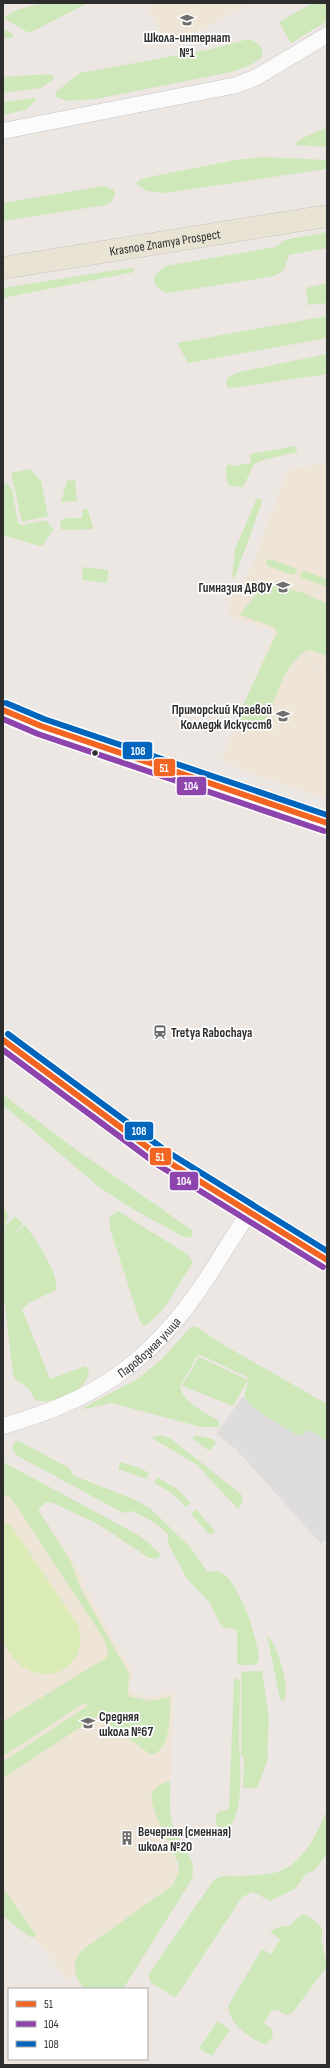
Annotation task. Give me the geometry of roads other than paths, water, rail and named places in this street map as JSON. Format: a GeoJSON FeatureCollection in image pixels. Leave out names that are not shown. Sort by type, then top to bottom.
{"type":"FeatureCollection","features":[{"type":"Feature","properties":{"kind":"main road","name":"Krasnoe Znamya Prospect"},"geometry":{"type":"LineString","coordinates":[[3,268],[327,216]]}},
{"type":"Feature","properties":{"kind":"main road"},"geometry":{"type":"LineString","coordinates":[[3,710],[41,726],[327,823]]}},
{"type":"Feature","properties":{"kind":"main road"},"geometry":{"type":"LineString","coordinates":[[3,1040],[162,1158],[327,1260]]}},
{"type":"Feature","properties":{"kind":"street"},"geometry":{"type":"LineString","coordinates":[[3,131],[237,85],[257,77],[327,35]]}},
{"type":"Feature","properties":{"kind":"street","name":"Паровозная улица"},"geometry":{"type":"LineString","coordinates":[[3,1426],[46,1411],[105,1385],[150,1350],[186,1309],[249,1213]]}},
{"type":"Feature","properties":{"kind":"place","name":"Школа-интернат №1"},"geometry":{"type":"Point","coordinates":[187,20]}},
{"type":"Feature","properties":{"kind":"place","name":"Гимназия ДВФУ"},"geometry":{"type":"Point","coordinates":[283,587]}},
{"type":"Feature","properties":{"kind":"place","name":"Приморский Краевой Колледж Искусств"},"geometry":{"type":"Point","coordinates":[283,716]}},
{"type":"Feature","properties":{"kind":"place","name":"Tretya Rabochaya"},"geometry":{"type":"Point","coordinates":[160,1032]}},
{"type":"Feature","properties":{"kind":"place","name":"Средняя школа №67"},"geometry":{"type":"Point","coordinates":[88,1723]}},
{"type":"Feature","properties":{"kind":"place","name":"Вечерняя (сменная) школа №20"},"geometry":{"type":"Point","coordinates":[127,1838]}}]}
